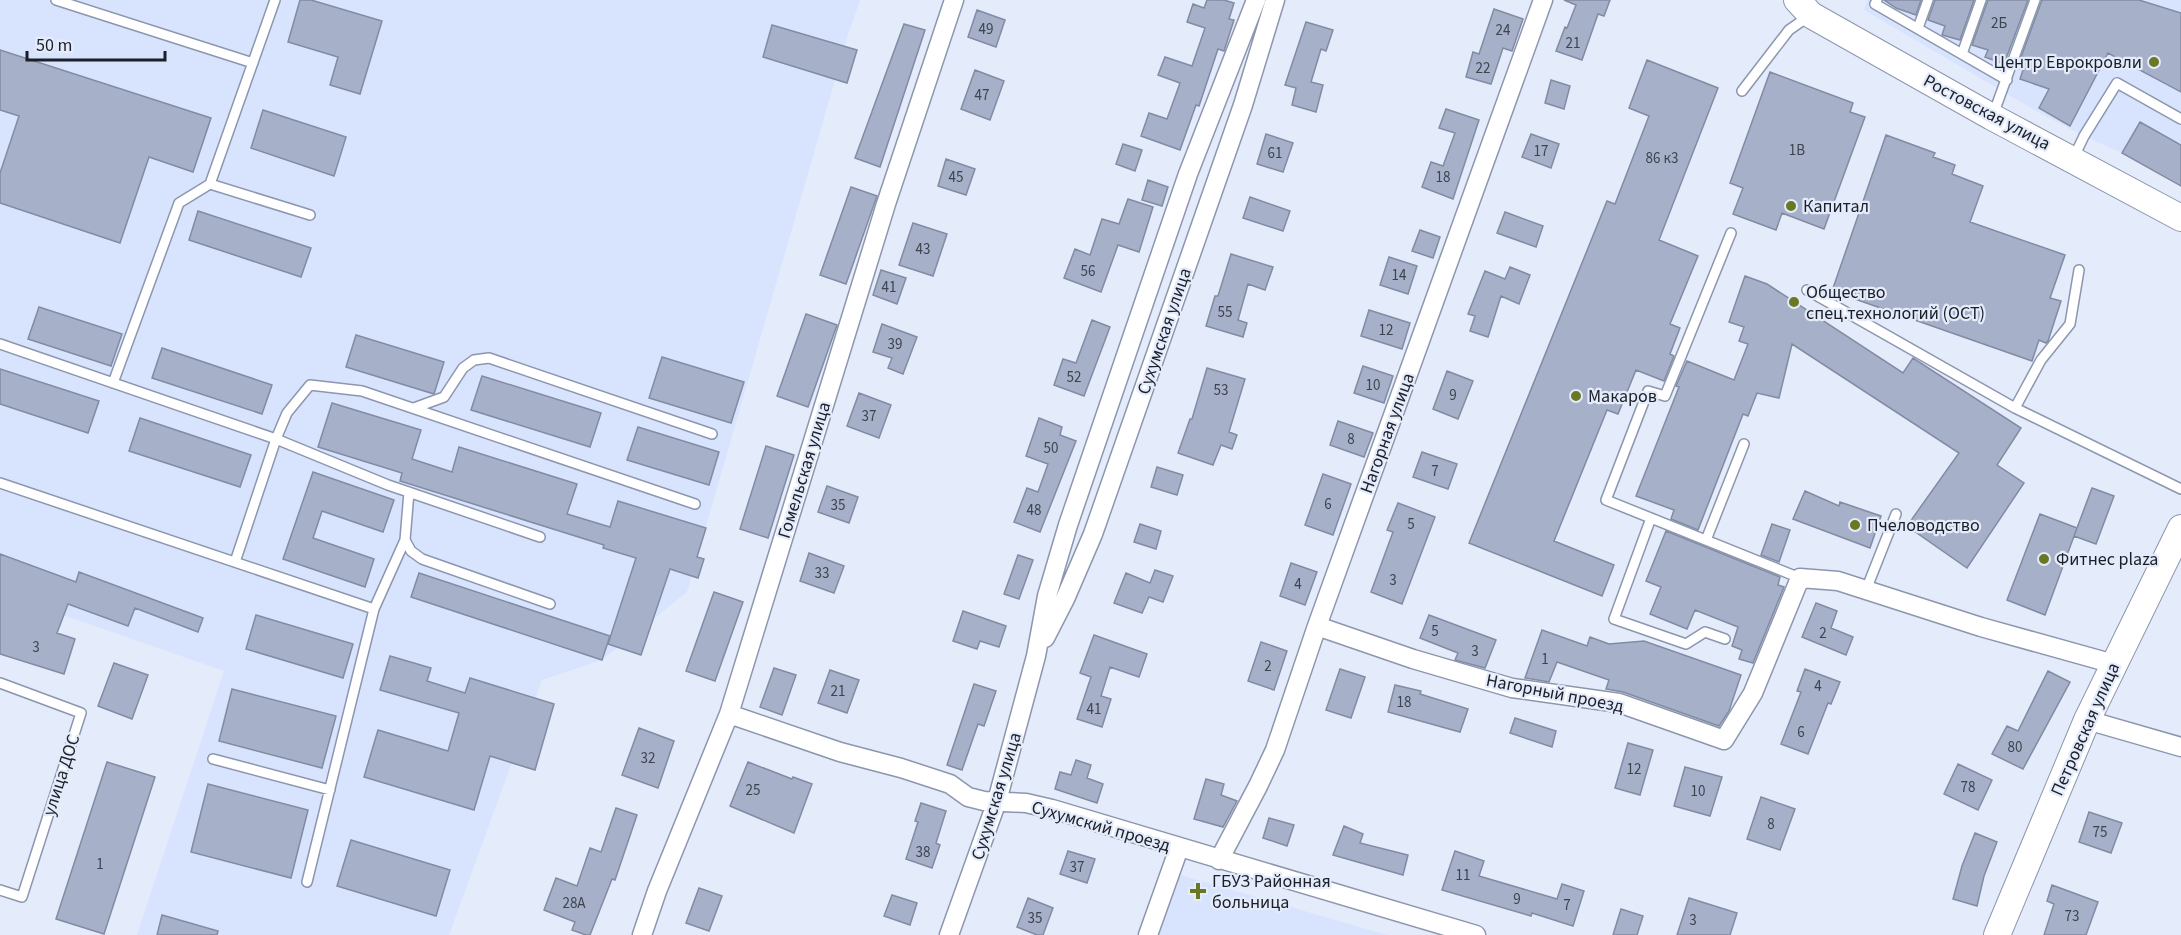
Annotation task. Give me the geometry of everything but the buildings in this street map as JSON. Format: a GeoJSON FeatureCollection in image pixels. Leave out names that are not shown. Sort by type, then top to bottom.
{"type":"FeatureCollection","features":[{"type":"Feature","properties":{"kind":"street","name":"Гомельская улица"},"geometry":{"type":"LineString","coordinates":[[642,935],[657,891],[729,714],[886,204],[954,0]]}},
{"type":"Feature","properties":{"kind":"street","name":"Сухумская улица"},"geometry":{"type":"LineString","coordinates":[[949,935],[997,801],[1036,656],[1047,596],[1068,525],[1188,174],[1256,0]]}},
{"type":"Feature","properties":{"kind":"street","name":"Сухумская улица"},"geometry":{"type":"LineString","coordinates":[[1036,656],[1065,599],[1101,511],[1244,105],[1275,0]]}},
{"type":"Feature","properties":{"kind":"street","name":"Нагорная улица"},"geometry":{"type":"LineString","coordinates":[[1219,860],[1275,750],[1317,626],[1543,0]]}},
{"type":"Feature","properties":{"kind":"street","name":"Ростовская улица"},"geometry":{"type":"LineString","coordinates":[[1807,5],[1992,117],[2181,218]]}},
{"type":"Feature","properties":{"kind":"street","name":"Петровская улица"},"geometry":{"type":"LineString","coordinates":[[1997,935],[2087,720],[2181,528]]}},
{"type":"Feature","properties":{"kind":"street","name":"Нагорный проезд"},"geometry":{"type":"LineString","coordinates":[[1317,626],[1413,659],[1512,688],[1619,703],[1724,740],[1753,693],[1800,578]]}},
{"type":"Feature","properties":{"kind":"street"},"geometry":{"type":"LineString","coordinates":[[1800,578],[1838,581],[1981,627],[2114,664]]}},
{"type":"Feature","properties":{"kind":"street","name":"Сухумский проезд"},"geometry":{"type":"LineString","coordinates":[[729,714],[840,752],[950,784],[968,797],[984,801],[1026,803],[1052,809],[1476,935]]}},
{"type":"Feature","properties":{"kind":"street"},"geometry":{"type":"LineString","coordinates":[[2087,720],[2181,747]]}},
{"type":"Feature","properties":{"kind":"street"},"geometry":{"type":"LineString","coordinates":[[1148,935],[1179,848]]}},
{"type":"Feature","properties":{"kind":"lane"},"geometry":{"type":"LineString","coordinates":[[56,0],[253,63]]}},
{"type":"Feature","properties":{"kind":"lane"},"geometry":{"type":"LineString","coordinates":[[113,383],[179,203],[210,184],[275,0]]}},
{"type":"Feature","properties":{"kind":"lane"},"geometry":{"type":"LineString","coordinates":[[1877,0],[1875,4],[2007,80]]}},
{"type":"Feature","properties":{"kind":"lane"},"geometry":{"type":"LineString","coordinates":[[1918,28],[1928,0]]}},
{"type":"Feature","properties":{"kind":"lane"},"geometry":{"type":"LineString","coordinates":[[1962,54],[1981,0]]}},
{"type":"Feature","properties":{"kind":"lane"},"geometry":{"type":"LineString","coordinates":[[1992,117],[2035,0]]}},
{"type":"Feature","properties":{"kind":"lane"},"geometry":{"type":"LineString","coordinates":[[1742,91],[1807,5]]}},
{"type":"Feature","properties":{"kind":"lane"},"geometry":{"type":"LineString","coordinates":[[2073,159],[2084,136],[2117,83],[2181,119]]}},
{"type":"Feature","properties":{"kind":"lane"},"geometry":{"type":"LineString","coordinates":[[210,184],[310,215]]}},
{"type":"Feature","properties":{"kind":"lane"},"geometry":{"type":"LineString","coordinates":[[1731,233],[1665,396],[1648,391],[1606,500],[1800,578]]}},
{"type":"Feature","properties":{"kind":"lane"},"geometry":{"type":"LineString","coordinates":[[2015,408],[2041,360],[2070,324],[2079,270]]}},
{"type":"Feature","properties":{"kind":"lane"},"geometry":{"type":"LineString","coordinates":[[1807,290],[2015,408],[2181,489]]}},
{"type":"Feature","properties":{"kind":"lane"},"geometry":{"type":"LineString","coordinates":[[0,344],[276,440],[409,492],[540,537]]}},
{"type":"Feature","properties":{"kind":"lane"},"geometry":{"type":"LineString","coordinates":[[414,408],[444,397],[463,368],[474,360],[489,358],[712,434]]}},
{"type":"Feature","properties":{"kind":"lane"},"geometry":{"type":"LineString","coordinates":[[236,562],[287,413],[310,385],[362,391],[695,504]]}},
{"type":"Feature","properties":{"kind":"lane"},"geometry":{"type":"LineString","coordinates":[[1706,540],[1744,444]]}},
{"type":"Feature","properties":{"kind":"lane"},"geometry":{"type":"LineString","coordinates":[[0,483],[374,609]]}},
{"type":"Feature","properties":{"kind":"lane"},"geometry":{"type":"LineString","coordinates":[[307,882],[374,609],[405,540],[409,492]]}},
{"type":"Feature","properties":{"kind":"lane"},"geometry":{"type":"LineString","coordinates":[[1866,590],[1896,514]]}},
{"type":"Feature","properties":{"kind":"lane"},"geometry":{"type":"LineString","coordinates":[[1651,518],[1614,619],[1686,645],[1705,632],[1725,639]]}},
{"type":"Feature","properties":{"kind":"lane"},"geometry":{"type":"LineString","coordinates":[[405,540],[411,551],[422,559],[550,604]]}},
{"type":"Feature","properties":{"kind":"lane","name":"улица ДОС"},"geometry":{"type":"LineString","coordinates":[[0,683],[81,712],[22,897],[0,890]]}},
{"type":"Feature","properties":{"kind":"lane"},"geometry":{"type":"LineString","coordinates":[[213,759],[330,790]]}},
{"type":"Feature","properties":{"kind":"shaded area"},"geometry":{"type":"Polygon","coordinates":[[[0,0],[860,0],[687,592],[602,660],[542,680],[449,935],[137,935],[224,671],[0,593],[0,0]]]}},
{"type":"Feature","properties":{"kind":"shaded area"},"geometry":{"type":"Polygon","coordinates":[[[1867,0],[2181,0],[2181,186],[2122,153],[2036,111],[1864,10],[1867,0]]]}},
{"type":"Feature","properties":{"kind":"shaded area","name":"ГБУЗ Районная больница"},"geometry":{"type":"Polygon","coordinates":[[[1170,872],[1387,935],[1142,935],[1170,872]]]}},
{"type":"Feature","properties":{"kind":"place","name":"Центр Еврокровли"},"geometry":{"type":"Point","coordinates":[2154,62]}},
{"type":"Feature","properties":{"kind":"place","name":"Капитал"},"geometry":{"type":"Point","coordinates":[1791,206]}},
{"type":"Feature","properties":{"kind":"place","name":"Общество спец.технологий (ОСТ)"},"geometry":{"type":"Point","coordinates":[1794,302]}},
{"type":"Feature","properties":{"kind":"place","name":"Макаров"},"geometry":{"type":"Point","coordinates":[1576,396]}},
{"type":"Feature","properties":{"kind":"place","name":"Пчеловодство"},"geometry":{"type":"Point","coordinates":[1855,525]}},
{"type":"Feature","properties":{"kind":"place","name":"Фитнес plaza"},"geometry":{"type":"Point","coordinates":[2044,559]}},
{"type":"Feature","properties":{"kind":"place","name":"ГБУЗ Районная больница"},"geometry":{"type":"Point","coordinates":[1198,891]}}]}
